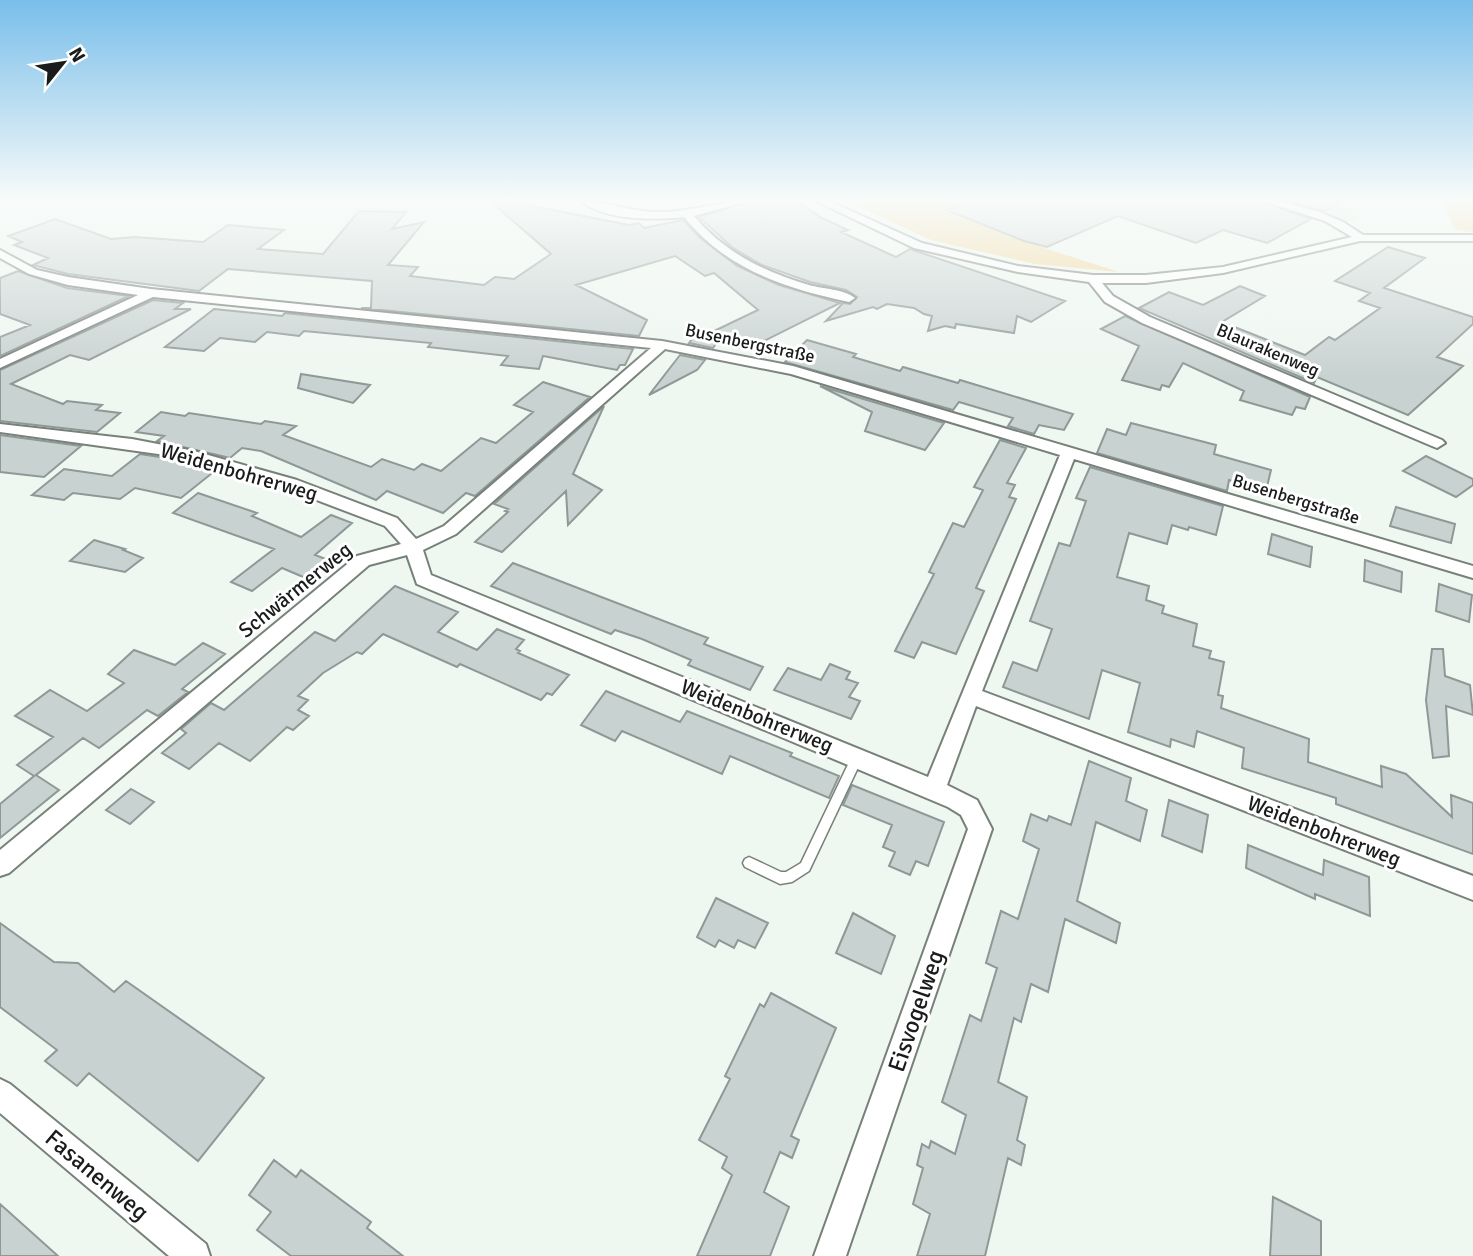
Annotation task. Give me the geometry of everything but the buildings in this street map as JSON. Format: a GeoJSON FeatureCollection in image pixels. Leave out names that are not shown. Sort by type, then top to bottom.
{"type":"FeatureCollection","features":[{"type":"Feature","properties":{"kind":"street","name":"Busenbergstraße"},"geometry":{"type":"LineString","coordinates":[[11,260],[33,272],[68,281],[151,293],[662,345],[793,370],[1473,572]]}},
{"type":"Feature","properties":{"kind":"street"},"geometry":{"type":"LineString","coordinates":[[737,260],[786,282],[849,298]]}},
{"type":"Feature","properties":{"kind":"street"},"geometry":{"type":"LineString","coordinates":[[977,260],[1018,269],[1093,279],[1146,279],[1223,270],[1267,260]]}},
{"type":"Feature","properties":{"kind":"street","name":"Blaurakenweg"},"geometry":{"type":"LineString","coordinates":[[1093,279],[1109,299],[1146,320],[1437,443]]}},
{"type":"Feature","properties":{"kind":"street"},"geometry":{"type":"LineString","coordinates":[[0,364],[151,293]]}},
{"type":"Feature","properties":{"kind":"street","name":"Schwärmerweg"},"geometry":{"type":"LineString","coordinates":[[0,865],[363,560],[413,547],[450,530],[662,345]]}},
{"type":"Feature","properties":{"kind":"street","name":"Weidenbohrerweg"},"geometry":{"type":"LineString","coordinates":[[0,428],[132,444],[189,454],[291,484],[391,522],[413,547],[423,579],[934,790]]}},
{"type":"Feature","properties":{"kind":"street"},"geometry":{"type":"LineString","coordinates":[[934,790],[1069,452]]}},
{"type":"Feature","properties":{"kind":"street","name":"Weidenbohrerweg"},"geometry":{"type":"LineString","coordinates":[[970,695],[1473,888]]}},
{"type":"Feature","properties":{"kind":"street","name":"Eisvogelweg"},"geometry":{"type":"LineString","coordinates":[[831,1256],[981,829],[978,817],[970,806],[934,790]]}},
{"type":"Feature","properties":{"kind":"street","name":"Fasanenweg"},"geometry":{"type":"LineString","coordinates":[[0,1094],[194,1256]]}},
{"type":"Feature","properties":{"kind":"lane"},"geometry":{"type":"LineString","coordinates":[[749,863],[780,878],[788,878],[805,867],[857,758]]}},
{"type":"Feature","properties":{"kind":"shaded area"},"geometry":{"type":"Polygon","coordinates":[[[1016,260],[1081,260],[1119,272],[1016,260]]]}}]}
